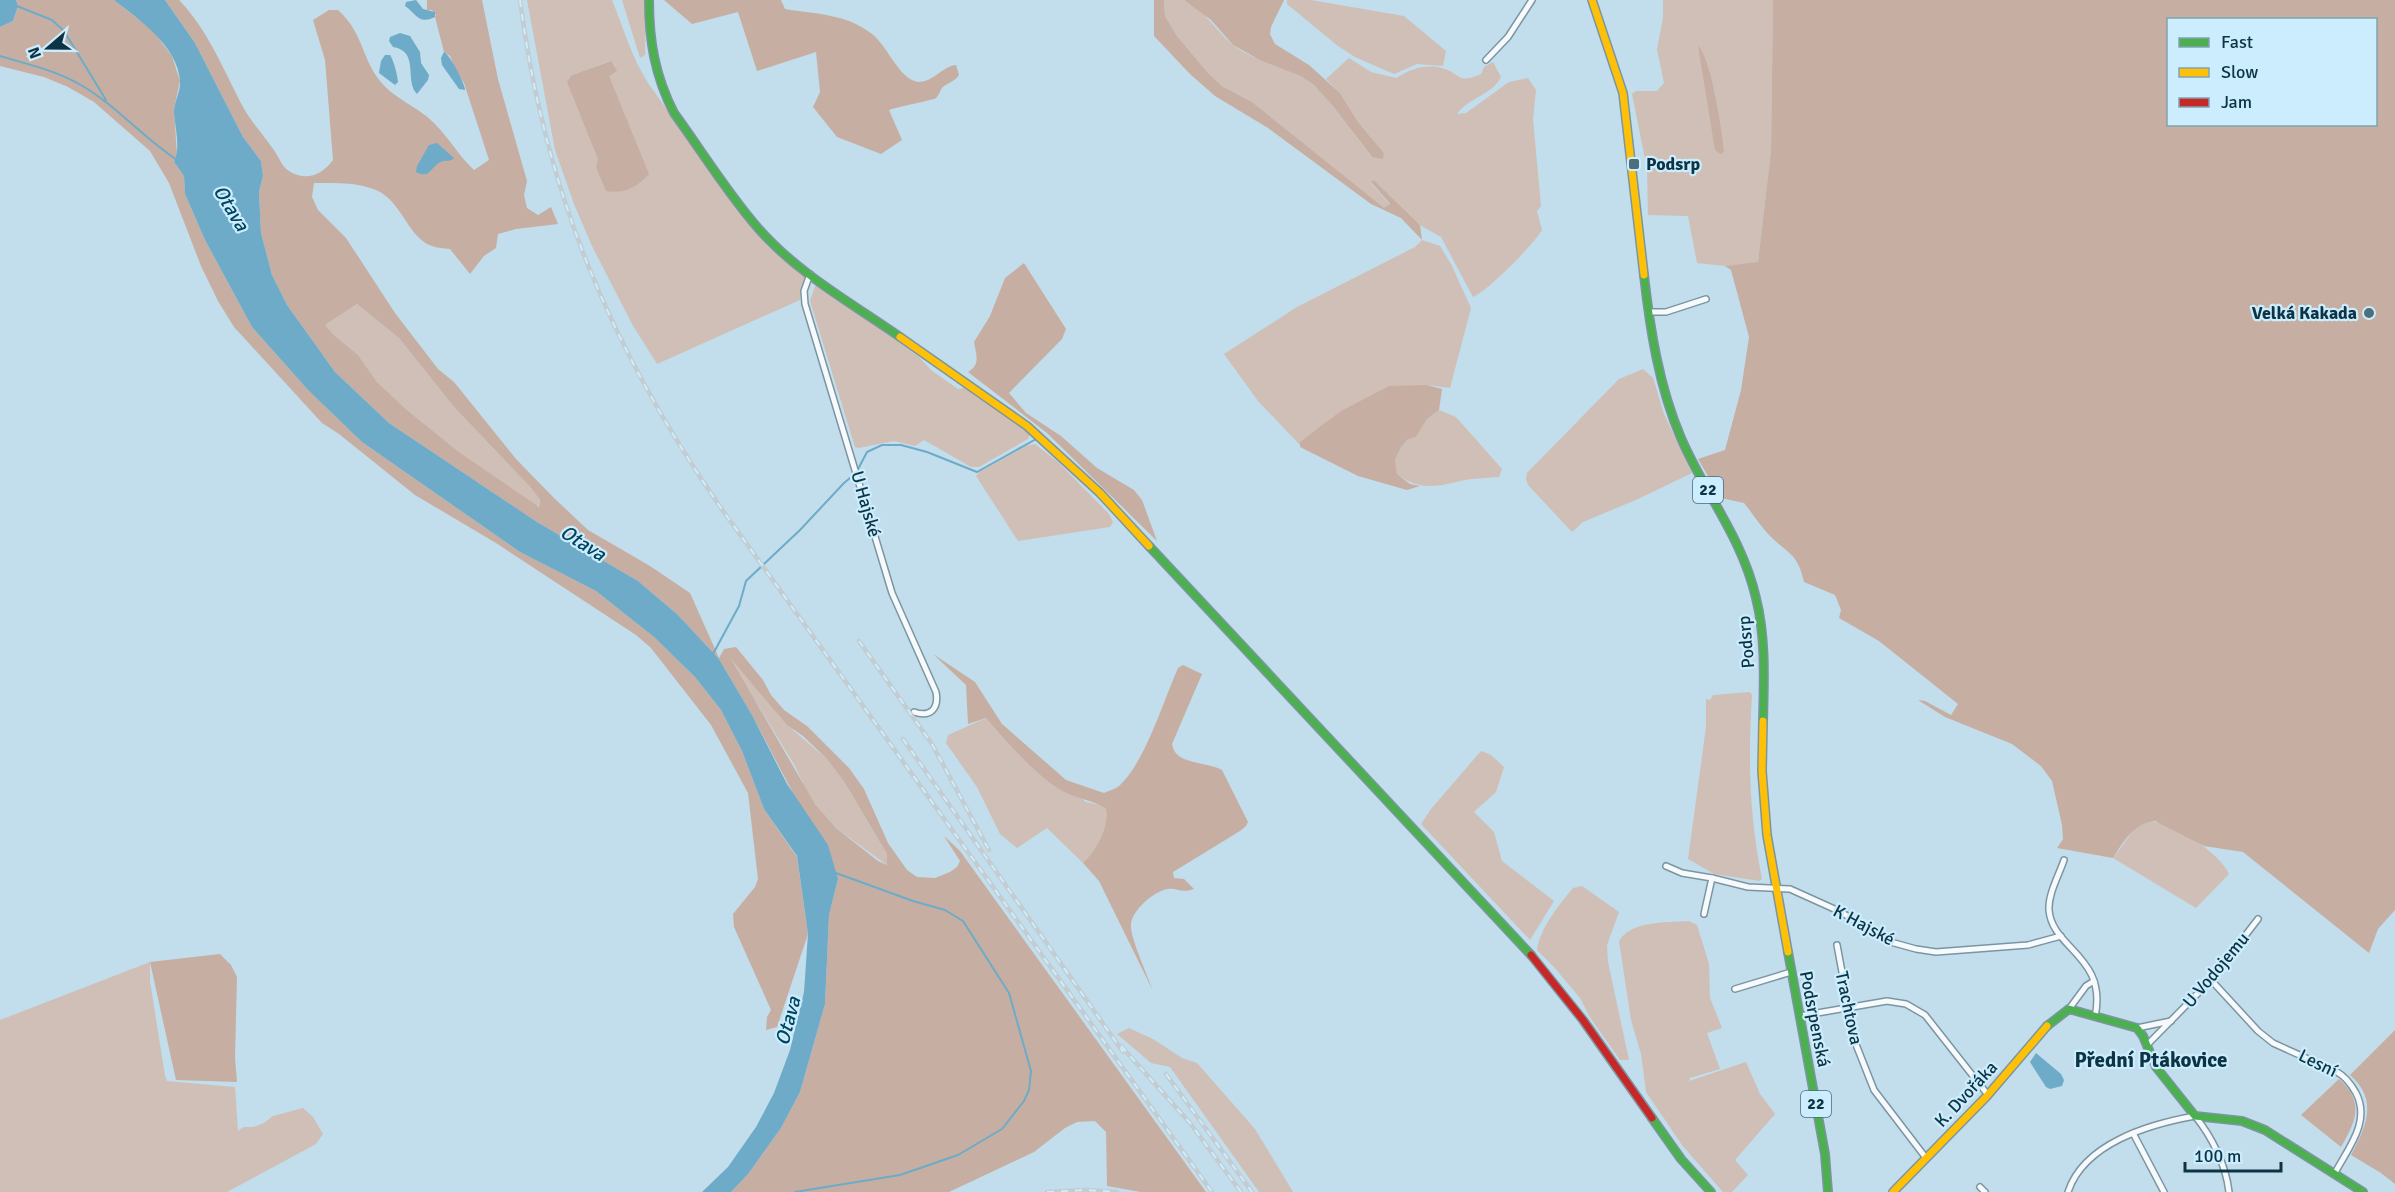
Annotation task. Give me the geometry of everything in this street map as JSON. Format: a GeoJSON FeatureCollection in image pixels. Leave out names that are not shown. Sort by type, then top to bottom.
{"type":"FeatureCollection","features":[{"type":"Feature","properties":{"kind":"street"},"geometry":{"type":"LineString","coordinates":[[649,0],[650,48],[654,72],[662,93],[674,113],[758,228],[779,249],[810,274],[1027,426],[1100,493],[1522,944],[1566,997],[1686,1165],[1711,1192]]}},
{"type":"Feature","properties":{"kind":"street"},"geometry":{"type":"LineString","coordinates":[[1486,60],[1509,37],[1532,0]]}},
{"type":"Feature","properties":{"kind":"street","name":"Podsrp"},"geometry":{"type":"LineString","coordinates":[[1592,0],[1616,64],[1623,93],[1648,312],[1663,384],[1670,408],[1695,466],[1744,556],[1757,600],[1764,654],[1762,771],[1767,835],[1775,887]]}},
{"type":"Feature","properties":{"kind":"street","name":"U Hajské"},"geometry":{"type":"LineString","coordinates":[[810,274],[804,291],[805,304],[892,593],[936,692],[938,703],[936,707],[925,713],[914,712]]}},
{"type":"Feature","properties":{"kind":"street"},"geometry":{"type":"LineString","coordinates":[[1648,312],[1666,312],[1706,299]]}},
{"type":"Feature","properties":{"kind":"street"},"geometry":{"type":"LineString","coordinates":[[2064,860],[2049,906],[2050,917],[2061,936],[2087,965],[2094,981],[2097,997],[2095,1017]]}},
{"type":"Feature","properties":{"kind":"street","name":"K Hajské"},"geometry":{"type":"LineString","coordinates":[[1666,866],[1682,873],[1748,886],[1790,889],[1841,912],[1887,941],[1916,949],[1936,952],[2028,945],[2061,936]]}},
{"type":"Feature","properties":{"kind":"street"},"geometry":{"type":"LineString","coordinates":[[1704,914],[1712,878]]}},
{"type":"Feature","properties":{"kind":"street","name":"Podsrpenská"},"geometry":{"type":"LineString","coordinates":[[1775,887],[1826,1154],[1828,1192]]}},
{"type":"Feature","properties":{"kind":"street","name":"U Vodojemu"},"geometry":{"type":"LineString","coordinates":[[2147,1045],[2211,980],[2258,919]]}},
{"type":"Feature","properties":{"kind":"street","name":"Trachtova"},"geometry":{"type":"LineString","coordinates":[[1837,945],[1855,1042],[1874,1090],[1926,1158]]}},
{"type":"Feature","properties":{"kind":"street"},"geometry":{"type":"LineString","coordinates":[[1735,989],[1791,972]]}},
{"type":"Feature","properties":{"kind":"street","name":"Lesní"},"geometry":{"type":"LineString","coordinates":[[2211,980],[2258,1031],[2273,1043],[2337,1072],[2352,1086],[2359,1100],[2362,1119],[2335,1173]]}},
{"type":"Feature","properties":{"kind":"street"},"geometry":{"type":"LineString","coordinates":[[2094,981],[2086,986],[2069,1009],[2137,1028],[2156,1067],[2195,1116],[2216,1149],[2228,1179],[2229,1192]]}},
{"type":"Feature","properties":{"kind":"street"},"geometry":{"type":"LineString","coordinates":[[1800,1016],[1887,1001],[1914,1007],[1925,1015],[1988,1095]]}},
{"type":"Feature","properties":{"kind":"street","name":"K. Dvořáka"},"geometry":{"type":"LineString","coordinates":[[1893,1192],[1988,1095],[2032,1041],[2069,1009]]}},
{"type":"Feature","properties":{"kind":"street","name":"U Vodojemu"},"geometry":{"type":"LineString","coordinates":[[2137,1028],[2173,1021]]}},
{"type":"Feature","properties":{"kind":"street"},"geometry":{"type":"LineString","coordinates":[[2068,1192],[2079,1171],[2090,1159],[2133,1133],[2148,1126],[2195,1116],[2242,1121],[2265,1130],[2363,1192]]}},
{"type":"Feature","properties":{"kind":"street"},"geometry":{"type":"LineString","coordinates":[[2133,1133],[2164,1192]]}},
{"type":"Feature","properties":{"kind":"shaded area"},"geometry":{"type":"Polygon","coordinates":[[[16,0],[114,0],[153,31],[172,56],[180,81],[174,109],[177,155],[174,162],[184,176],[185,194],[205,240],[252,327],[308,390],[362,442],[520,552],[596,591],[654,637],[695,677],[721,710],[742,751],[764,809],[797,857],[808,934],[777,1027],[766,1030],[767,1017],[771,1010],[734,927],[733,914],[755,887],[758,879],[748,793],[711,725],[651,648],[636,635],[496,543],[415,495],[322,423],[234,327],[201,266],[169,183],[150,151],[94,102],[68,87],[44,77],[0,66],[0,27],[13,21],[18,6],[16,0]]]}},
{"type":"Feature","properties":{"kind":"shaded area"},"geometry":{"type":"Polygon","coordinates":[[[165,0],[179,0],[199,24],[246,113],[284,166],[295,174],[313,175],[324,170],[333,160],[325,60],[313,20],[329,10],[338,10],[352,27],[380,81],[392,93],[435,124],[474,170],[489,160],[464,83],[455,70],[450,56],[444,52],[436,15],[432,10],[427,10],[427,0],[482,0],[498,79],[527,181],[524,195],[527,208],[538,215],[551,207],[558,224],[516,229],[498,234],[496,248],[484,256],[470,274],[450,249],[434,247],[424,242],[385,195],[369,187],[353,184],[314,183],[312,197],[318,210],[346,238],[395,313],[438,369],[454,382],[516,459],[588,530],[650,566],[690,593],[719,658],[724,649],[736,647],[784,710],[807,726],[849,768],[864,789],[888,843],[907,870],[917,877],[935,878],[957,867],[960,861],[944,836],[960,851],[1206,1192],[1141,1192],[1107,1186],[1106,1132],[1095,1121],[1077,1122],[1065,1128],[1034,1152],[949,1192],[731,1192],[748,1174],[781,1128],[800,1092],[825,1004],[829,915],[838,879],[752,715],[719,659],[678,615],[638,581],[537,522],[389,423],[335,372],[287,305],[272,275],[261,233],[259,192],[263,176],[261,161],[243,137],[195,43],[165,0]],[[357,304],[325,325],[358,355],[377,382],[407,410],[459,452],[539,507],[540,500],[532,489],[454,407],[399,338],[357,304]],[[731,659],[815,804],[836,828],[878,861],[887,865],[887,854],[845,783],[827,759],[803,736],[787,725],[731,659]]]}},
{"type":"Feature","properties":{"kind":"shaded area"},"geometry":{"type":"Polygon","coordinates":[[[527,0],[612,0],[632,53],[648,83],[730,198],[770,248],[802,270],[805,276],[800,290],[800,300],[657,364],[632,324],[592,246],[555,150],[527,0]],[[610,61],[572,75],[598,159],[597,167],[607,191],[610,61]]]}},
{"type":"Feature","properties":{"kind":"shaded area"},"geometry":{"type":"Polygon","coordinates":[[[622,0],[646,0],[645,55],[640,58],[622,0]]]}},
{"type":"Feature","properties":{"kind":"shaded area"},"geometry":{"type":"Polygon","coordinates":[[[664,0],[781,0],[785,9],[831,16],[862,27],[878,39],[900,69],[912,80],[924,81],[956,65],[959,75],[943,87],[936,98],[889,110],[902,140],[881,154],[837,137],[813,107],[820,92],[816,52],[757,71],[738,12],[692,24],[664,0]]]}},
{"type":"Feature","properties":{"kind":"shaded area"},"geometry":{"type":"Polygon","coordinates":[[[1154,0],[1164,0],[1165,16],[1177,36],[1222,86],[1252,102],[1384,208],[1390,204],[1371,182],[1374,180],[1420,225],[1422,240],[1401,218],[1371,204],[1268,128],[1215,96],[1190,74],[1154,36],[1154,0]]]}},
{"type":"Feature","properties":{"kind":"shaded area"},"geometry":{"type":"Polygon","coordinates":[[[1164,0],[1182,0],[1189,3],[1196,7],[1233,45],[1306,79],[1331,103],[1372,157],[1384,153],[1358,122],[1340,93],[1326,79],[1349,58],[1371,72],[1396,78],[1412,70],[1429,67],[1442,68],[1459,77],[1467,78],[1481,74],[1484,67],[1493,62],[1501,77],[1497,83],[1457,114],[1466,113],[1509,82],[1528,78],[1536,90],[1533,119],[1541,206],[1537,211],[1542,230],[1510,267],[1473,297],[1441,237],[1420,225],[1374,180],[1371,183],[1390,205],[1384,209],[1252,102],[1222,86],[1208,73],[1177,36],[1165,16],[1164,0]]]}},
{"type":"Feature","properties":{"kind":"shaded area"},"geometry":{"type":"Polygon","coordinates":[[[1184,0],[1284,0],[1271,27],[1270,34],[1275,44],[1309,65],[1340,93],[1358,122],[1384,153],[1383,159],[1372,157],[1314,85],[1301,76],[1260,60],[1233,45],[1211,20],[1184,0]]]}},
{"type":"Feature","properties":{"kind":"shaded area"},"geometry":{"type":"Polygon","coordinates":[[[1287,0],[1311,0],[1404,16],[1446,51],[1443,66],[1417,64],[1394,74],[1355,57],[1338,46],[1287,4],[1287,0]]]}},
{"type":"Feature","properties":{"kind":"shaded area"},"geometry":{"type":"Polygon","coordinates":[[[1663,0],[1773,0],[1771,151],[1758,263],[1725,266],[1697,263],[1688,216],[1648,215],[1647,169],[1632,94],[1636,91],[1657,91],[1664,83],[1657,49],[1663,18],[1663,0]]]}},
{"type":"Feature","properties":{"kind":"shaded area"},"geometry":{"type":"Polygon","coordinates":[[[1773,0],[2395,0],[2395,910],[2378,929],[2369,953],[2243,852],[2204,846],[2155,821],[2136,829],[2113,858],[2057,848],[2063,839],[2062,825],[2052,781],[2041,766],[2012,744],[1945,717],[1918,700],[1925,701],[1951,715],[1958,704],[1879,641],[1839,618],[1841,610],[1835,595],[1804,582],[1796,560],[1767,533],[1744,503],[1721,498],[1698,459],[1725,450],[1741,390],[1749,337],[1731,270],[1725,266],[1758,262],[1771,151],[1773,0]]]}},
{"type":"Feature","properties":{"kind":"shaded area"},"geometry":{"type":"Polygon","coordinates":[[[1698,46],[1707,64],[1715,96],[1724,152],[1720,154],[1715,150],[1698,46]]]}},
{"type":"Feature","properties":{"kind":"shaded area"},"geometry":{"type":"Polygon","coordinates":[[[611,61],[617,71],[609,76],[649,174],[635,186],[619,191],[606,191],[596,167],[598,159],[567,82],[572,75],[611,61]]]}},
{"type":"Feature","properties":{"kind":"shaded area"},"geometry":{"type":"Polygon","coordinates":[[[1422,240],[1440,246],[1471,308],[1450,388],[1427,385],[1300,442],[1300,445],[1258,401],[1224,354],[1297,307],[1415,247],[1422,240]]]}},
{"type":"Feature","properties":{"kind":"shaded area"},"geometry":{"type":"Polygon","coordinates":[[[1024,263],[1066,329],[1062,339],[1009,393],[1026,413],[1061,436],[1097,468],[1134,490],[1142,500],[1157,541],[1047,433],[968,372],[976,363],[974,342],[990,316],[1005,278],[1024,263]]]}},
{"type":"Feature","properties":{"kind":"shaded area"},"geometry":{"type":"Polygon","coordinates":[[[815,286],[821,286],[919,357],[931,370],[958,389],[968,387],[979,399],[983,397],[1030,434],[1028,439],[979,467],[971,467],[924,440],[915,446],[894,441],[855,447],[810,301],[815,286]]]}},
{"type":"Feature","properties":{"kind":"shaded area"},"geometry":{"type":"Polygon","coordinates":[[[357,304],[399,338],[454,407],[532,489],[540,500],[538,507],[459,452],[407,410],[377,382],[358,355],[325,325],[357,304]]]}},
{"type":"Feature","properties":{"kind":"shaded area"},"geometry":{"type":"Polygon","coordinates":[[[1643,369],[1653,378],[1664,414],[1692,473],[1583,522],[1572,532],[1528,485],[1527,473],[1619,379],[1643,369]]]}},
{"type":"Feature","properties":{"kind":"shaded area"},"geometry":{"type":"Polygon","coordinates":[[[1427,385],[1442,389],[1439,410],[1427,419],[1416,437],[1407,440],[1395,460],[1397,474],[1410,484],[1420,486],[1407,490],[1358,476],[1300,447],[1300,442],[1341,411],[1389,386],[1427,385]]]}},
{"type":"Feature","properties":{"kind":"shaded area"},"geometry":{"type":"Polygon","coordinates":[[[1439,410],[1456,417],[1502,469],[1499,477],[1469,479],[1430,486],[1414,483],[1397,474],[1395,460],[1401,447],[1407,440],[1416,437],[1427,419],[1439,410]]]}},
{"type":"Feature","properties":{"kind":"shaded area"},"geometry":{"type":"Polygon","coordinates":[[[1035,444],[1057,461],[1109,514],[1113,522],[1110,527],[1018,541],[976,476],[979,472],[1026,446],[1035,444]]]}},
{"type":"Feature","properties":{"kind":"shaded area"},"geometry":{"type":"Polygon","coordinates":[[[933,654],[975,682],[1002,724],[1066,780],[1104,793],[1119,786],[1138,761],[1178,668],[1183,665],[1202,674],[1172,744],[1174,751],[1192,762],[1222,770],[1248,822],[1240,831],[1173,872],[1174,878],[1184,879],[1194,889],[1161,891],[1149,898],[1134,916],[1131,922],[1132,934],[1153,991],[1099,881],[1083,863],[1100,839],[1106,824],[1106,809],[1064,792],[1050,782],[1021,756],[986,718],[968,724],[966,685],[933,654]]]}},
{"type":"Feature","properties":{"kind":"shaded area"},"geometry":{"type":"Polygon","coordinates":[[[728,656],[794,731],[827,759],[845,783],[887,854],[887,865],[836,828],[815,804],[795,766],[728,656]]]}},
{"type":"Feature","properties":{"kind":"shaded area"},"geometry":{"type":"Polygon","coordinates":[[[1750,692],[1752,695],[1751,787],[1754,832],[1762,879],[1759,881],[1714,874],[1688,859],[1706,727],[1706,699],[1710,700],[1713,695],[1750,692]]]}},
{"type":"Feature","properties":{"kind":"shaded area"},"geometry":{"type":"Polygon","coordinates":[[[986,718],[1086,802],[1101,805],[1106,809],[1106,824],[1101,839],[1083,863],[1047,828],[1017,848],[1000,834],[977,787],[946,743],[948,735],[986,718]]]}},
{"type":"Feature","properties":{"kind":"shaded area"},"geometry":{"type":"Polygon","coordinates":[[[1481,751],[1491,755],[1504,767],[1496,792],[1474,812],[1494,832],[1502,861],[1554,901],[1530,940],[1421,824],[1481,751]]]}},
{"type":"Feature","properties":{"kind":"shaded area"},"geometry":{"type":"Polygon","coordinates":[[[2146,821],[2168,826],[2193,839],[2224,865],[2229,874],[2196,908],[2113,858],[2136,827],[2146,821]]]}},
{"type":"Feature","properties":{"kind":"shaded area"},"geometry":{"type":"Polygon","coordinates":[[[1582,886],[1619,912],[1607,945],[1608,962],[1629,1060],[1620,1060],[1591,1019],[1580,998],[1537,950],[1542,933],[1556,909],[1573,888],[1582,886]]]}},
{"type":"Feature","properties":{"kind":"shaded area"},"geometry":{"type":"Polygon","coordinates":[[[1689,921],[1697,925],[1709,964],[1710,998],[1722,1028],[1707,1033],[1720,1069],[1690,1078],[1689,1081],[1746,1062],[1760,1094],[1775,1114],[1735,1160],[1748,1175],[1732,1192],[1723,1192],[1682,1145],[1646,1092],[1641,1054],[1631,1020],[1619,941],[1632,929],[1641,926],[1689,921]]]}},
{"type":"Feature","properties":{"kind":"shaded area"},"geometry":{"type":"Polygon","coordinates":[[[220,954],[231,965],[237,977],[235,1058],[237,1082],[176,1080],[150,962],[220,954]]]}},
{"type":"Feature","properties":{"kind":"shaded area"},"geometry":{"type":"Polygon","coordinates":[[[150,962],[150,981],[167,1081],[235,1087],[238,1131],[244,1127],[254,1127],[264,1123],[273,1116],[303,1108],[313,1117],[323,1134],[316,1144],[227,1192],[0,1192],[0,1020],[150,962]]]}},
{"type":"Feature","properties":{"kind":"shaded area"},"geometry":{"type":"Polygon","coordinates":[[[1129,1028],[1153,1039],[1182,1058],[1197,1063],[1255,1129],[1293,1192],[1259,1192],[1170,1067],[1151,1063],[1117,1034],[1129,1028]]]}},
{"type":"Feature","properties":{"kind":"shaded area"},"geometry":{"type":"Polygon","coordinates":[[[2395,1030],[2395,1184],[2351,1155],[2365,1124],[2367,1104],[2359,1084],[2350,1075],[2395,1030]]]}},
{"type":"Feature","properties":{"kind":"shaded area"},"geometry":{"type":"Polygon","coordinates":[[[2339,1079],[2347,1087],[2355,1104],[2354,1120],[2341,1147],[2301,1115],[2339,1079]]]}},
{"type":"Feature","properties":{"kind":"water"},"geometry":{"type":"Polygon","coordinates":[[[0,0],[16,0],[18,6],[13,21],[0,27],[0,0]]]}},
{"type":"Feature","properties":{"kind":"water","name":"Otava"},"geometry":{"type":"Polygon","coordinates":[[[114,0],[165,0],[195,43],[243,137],[261,161],[263,176],[259,192],[261,233],[272,275],[287,305],[335,372],[389,423],[537,522],[638,581],[678,615],[719,659],[752,715],[787,784],[828,845],[838,879],[829,915],[825,1004],[800,1092],[781,1128],[748,1174],[731,1192],[702,1192],[728,1167],[756,1127],[774,1093],[790,1050],[804,992],[808,934],[797,856],[764,809],[742,751],[721,710],[695,677],[654,637],[596,591],[520,552],[362,442],[308,390],[252,327],[205,240],[185,194],[184,176],[174,162],[177,144],[174,112],[180,85],[178,68],[165,45],[155,34],[114,0]]]}},
{"type":"Feature","properties":{"kind":"water"},"geometry":{"type":"Polygon","coordinates":[[[416,0],[423,9],[435,12],[435,17],[425,20],[418,18],[405,6],[406,2],[416,0]]]}},
{"type":"Feature","properties":{"kind":"water"},"geometry":{"type":"Polygon","coordinates":[[[400,33],[410,36],[420,52],[421,63],[429,75],[428,80],[417,94],[413,88],[406,54],[393,47],[389,41],[390,37],[400,33]]]}},
{"type":"Feature","properties":{"kind":"water"},"geometry":{"type":"Polygon","coordinates":[[[444,52],[457,70],[465,90],[459,89],[442,65],[441,58],[444,52]]]}},
{"type":"Feature","properties":{"kind":"water"},"geometry":{"type":"Polygon","coordinates":[[[385,55],[390,55],[394,64],[398,82],[395,85],[379,73],[381,61],[385,55]]]}},
{"type":"Feature","properties":{"kind":"water"},"geometry":{"type":"Polygon","coordinates":[[[437,143],[454,158],[443,161],[428,173],[416,172],[429,145],[437,143]]]}},
{"type":"Feature","properties":{"kind":"water"},"geometry":{"type":"Polygon","coordinates":[[[2036,1053],[2061,1074],[2064,1080],[2062,1086],[2050,1089],[2046,1087],[2030,1062],[2036,1053]]]}},
{"type":"Feature","properties":{"kind":"waterway"},"geometry":{"type":"LineString","coordinates":[[17,6],[52,20],[64,31],[106,100]]}},
{"type":"Feature","properties":{"kind":"waterway"},"geometry":{"type":"LineString","coordinates":[[0,56],[50,71],[79,84],[105,101],[177,160]]}},
{"type":"Feature","properties":{"kind":"waterway"},"geometry":{"type":"LineString","coordinates":[[713,654],[739,606],[746,581],[856,473],[867,452],[882,445],[901,445],[927,452],[977,472],[1038,438]]}},
{"type":"Feature","properties":{"kind":"waterway"},"geometry":{"type":"LineString","coordinates":[[795,1192],[900,1175],[958,1155],[1002,1129],[1024,1101],[1029,1090],[1031,1071],[1009,993],[963,921],[945,910],[836,873]]}},
{"type":"Feature","properties":{"kind":"railway"},"geometry":{"type":"LineString","coordinates":[[520,0],[531,71],[546,138],[566,204],[589,267],[616,328],[647,389],[721,508],[1212,1192]]}},
{"type":"Feature","properties":{"kind":"railway"},"geometry":{"type":"LineString","coordinates":[[859,641],[932,744],[989,850]]}},
{"type":"Feature","properties":{"kind":"railway"},"geometry":{"type":"LineString","coordinates":[[903,739],[1123,1052]]}},
{"type":"Feature","properties":{"kind":"railway"},"geometry":{"type":"LineString","coordinates":[[1121,1046],[1190,1123],[1241,1192]]}},
{"type":"Feature","properties":{"kind":"railway"},"geometry":{"type":"LineString","coordinates":[[1166,1074],[1252,1192]]}},
{"type":"Feature","properties":{"kind":"railway"},"geometry":{"type":"LineString","coordinates":[[1047,1192],[1086,1190],[1117,1192]]}},
{"type":"Feature","properties":{"kind":"traffic: fast"},"geometry":{"type":"LineString","coordinates":[[649,0],[654,58],[667,99],[674,113],[736,201],[773,244],[808,274],[900,337]]}},
{"type":"Feature","properties":{"kind":"traffic: fast"},"geometry":{"type":"LineString","coordinates":[[1644,275],[1656,358],[1673,419],[1742,555],[1756,598],[1763,644],[1763,721]]}},
{"type":"Feature","properties":{"kind":"traffic: fast"},"geometry":{"type":"LineString","coordinates":[[1149,546],[1531,955]]}},
{"type":"Feature","properties":{"kind":"traffic: fast"},"geometry":{"type":"LineString","coordinates":[[1788,952],[1825,1154],[1828,1192]]}},
{"type":"Feature","properties":{"kind":"traffic: fast"},"geometry":{"type":"LineString","coordinates":[[2047,1026],[2069,1009],[2137,1028],[2143,1036],[2156,1067],[2195,1116],[2242,1121],[2265,1130],[2363,1192]]}},
{"type":"Feature","properties":{"kind":"traffic: fast"},"geometry":{"type":"LineString","coordinates":[[1652,1118],[1681,1159],[1711,1192]]}},
{"type":"Feature","properties":{"kind":"traffic: slow"},"geometry":{"type":"LineString","coordinates":[[1592,0],[1623,93],[1644,275]]}},
{"type":"Feature","properties":{"kind":"traffic: slow"},"geometry":{"type":"LineString","coordinates":[[900,337],[1027,426],[1100,493],[1149,546]]}},
{"type":"Feature","properties":{"kind":"traffic: slow"},"geometry":{"type":"LineString","coordinates":[[1763,721],[1762,771],[1767,835],[1788,952]]}},
{"type":"Feature","properties":{"kind":"traffic: slow"},"geometry":{"type":"LineString","coordinates":[[1893,1192],[1987,1096],[2047,1026]]}},
{"type":"Feature","properties":{"kind":"traffic: jam"},"geometry":{"type":"LineString","coordinates":[[1531,955],[1583,1020],[1652,1118]]}},
{"type":"Feature","properties":{"kind":"place","name":"Podsrp"},"geometry":{"type":"Point","coordinates":[1634,164]}},
{"type":"Feature","properties":{"kind":"place","name":"Velká Kakada"},"geometry":{"type":"Point","coordinates":[2369,313]}},
{"type":"Feature","properties":{"kind":"district","name":"Přední Ptákovice"},"geometry":{"type":"Point","coordinates":[2151,1060]}}]}
